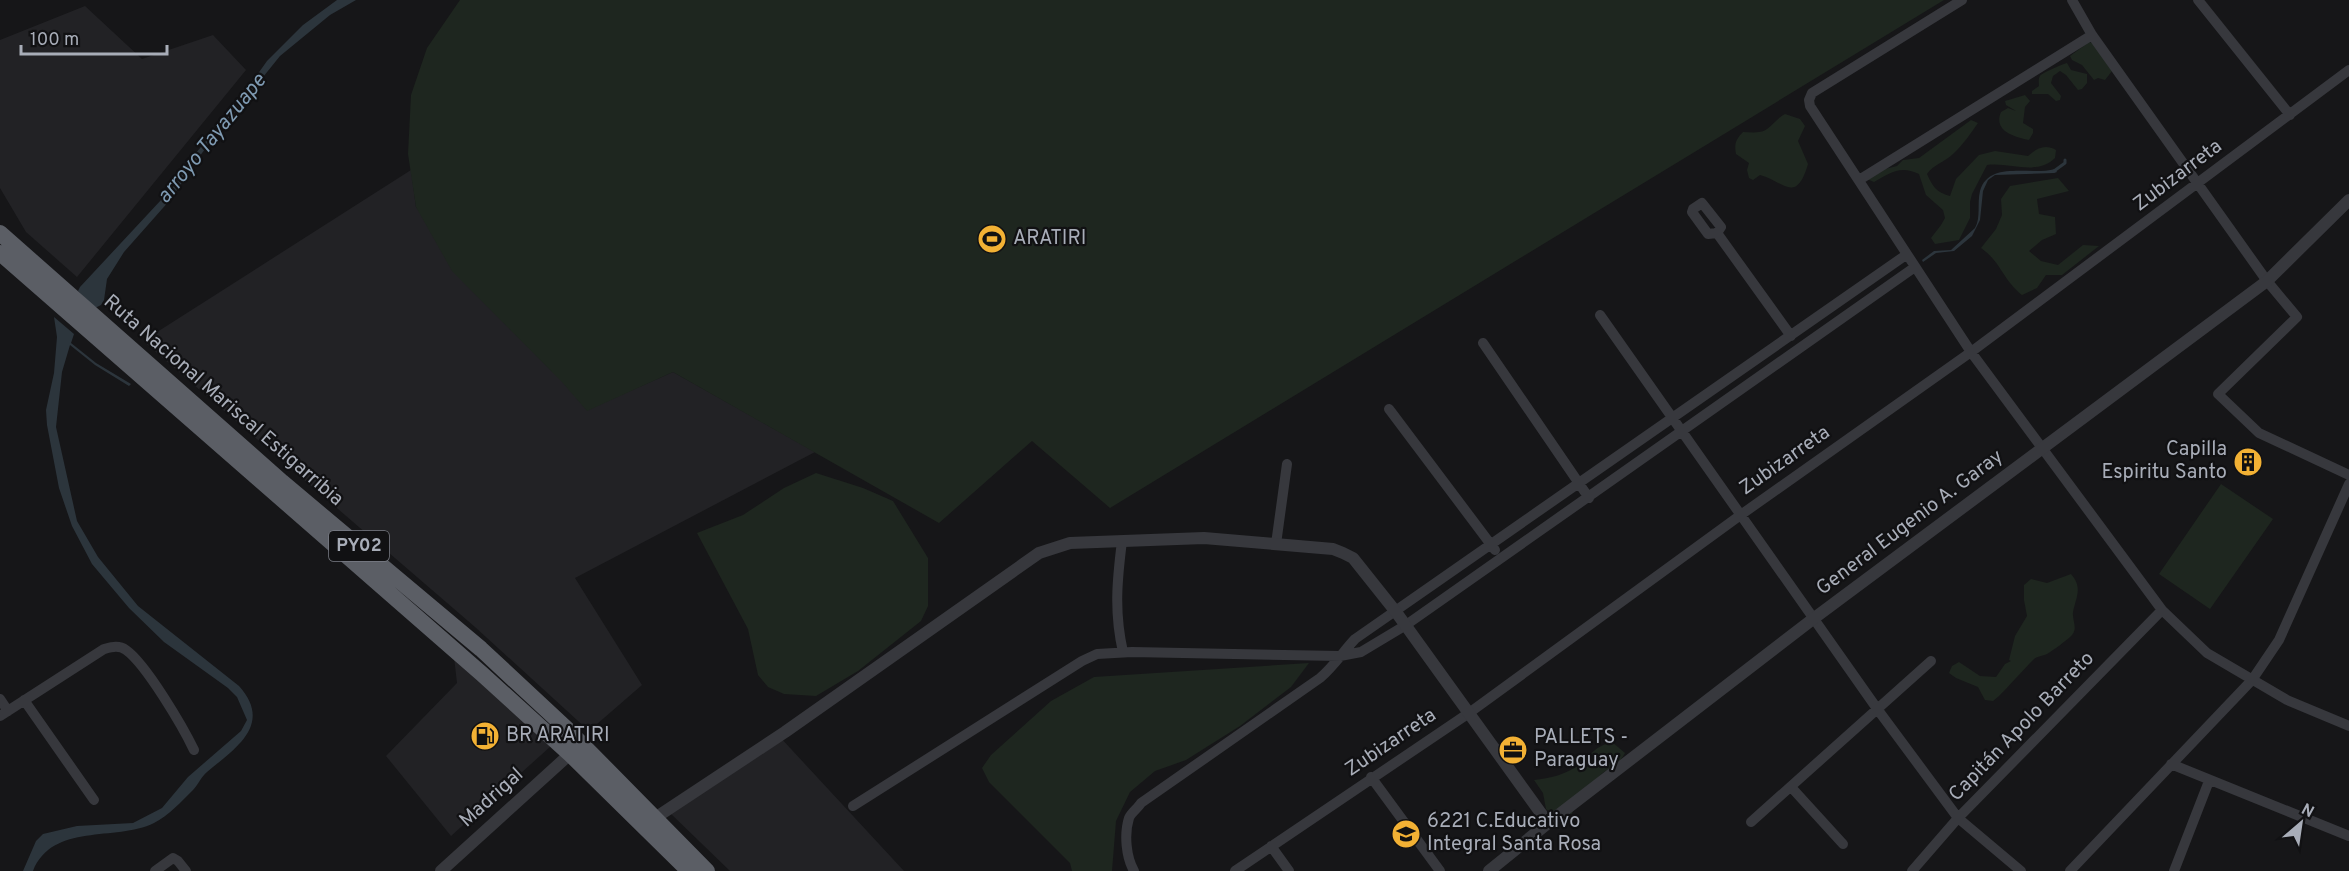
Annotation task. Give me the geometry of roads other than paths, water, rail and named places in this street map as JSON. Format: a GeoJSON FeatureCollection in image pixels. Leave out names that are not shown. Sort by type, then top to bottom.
{"type":"FeatureCollection","features":[{"type":"Feature","properties":{"kind":"highway"},"geometry":{"type":"LineString","coordinates":[[0,223],[25,254]]}},
{"type":"Feature","properties":{"kind":"highway","name":"Ruta Nacional Mariscal Estigarribia"},"geometry":{"type":"LineString","coordinates":[[0,233],[246,451],[481,649],[567,729],[690,871]]}},
{"type":"Feature","properties":{"kind":"highway","name":"Ruta Nacional Mariscal Estigarribia"},"geometry":{"type":"LineString","coordinates":[[0,253],[482,674],[570,754],[707,871]]}},
{"type":"Feature","properties":{"kind":"street"},"geometry":{"type":"LineString","coordinates":[[1962,0],[1812,93],[1809,100],[1810,106],[1971,352],[2162,610],[2207,653],[2287,700],[2349,726]]}},
{"type":"Feature","properties":{"kind":"street"},"geometry":{"type":"LineString","coordinates":[[2072,0],[2092,35],[2267,281],[2297,317],[2218,394],[2259,433],[2349,475]]}},
{"type":"Feature","properties":{"kind":"street"},"geometry":{"type":"LineString","coordinates":[[2198,0],[2290,115]]}},
{"type":"Feature","properties":{"kind":"street"},"geometry":{"type":"LineString","coordinates":[[1859,180],[2092,35]]}},
{"type":"Feature","properties":{"kind":"street","name":"Zubizarreta"},"geometry":{"type":"LineString","coordinates":[[1235,871],[1469,713],[1742,514],[1971,352],[2349,70]]}},
{"type":"Feature","properties":{"kind":"street","name":"General Eugenio A. Garay"},"geometry":{"type":"LineString","coordinates":[[1489,871],[1813,619],[2267,281],[2349,200]]}},
{"type":"Feature","properties":{"kind":"street"},"geometry":{"type":"LineString","coordinates":[[1717,233],[1791,336]]}},
{"type":"Feature","properties":{"kind":"street"},"geometry":{"type":"LineString","coordinates":[[1134,871],[1128,862],[1126,838],[1130,817],[1141,803],[1320,678],[1337,662],[1354,639],[1396,612],[1906,255]]}},
{"type":"Feature","properties":{"kind":"street"},"geometry":{"type":"LineString","coordinates":[[853,806],[1082,660],[1097,654],[1123,652],[1340,656],[1361,652],[1406,625],[1589,498],[1915,267]]}},
{"type":"Feature","properties":{"kind":"street"},"geometry":{"type":"LineString","coordinates":[[1600,315],[1742,514],[1813,619],[1958,818],[2021,871]]}},
{"type":"Feature","properties":{"kind":"street"},"geometry":{"type":"LineString","coordinates":[[1483,343],[1589,498]]}},
{"type":"Feature","properties":{"kind":"street"},"geometry":{"type":"LineString","coordinates":[[1389,409],[1492,545],[1500,559]]}},
{"type":"Feature","properties":{"kind":"street"},"geometry":{"type":"LineString","coordinates":[[1276,544],[1287,464]]}},
{"type":"Feature","properties":{"kind":"street"},"geometry":{"type":"LineString","coordinates":[[2070,871],[2252,680],[2279,640],[2349,484]]}},
{"type":"Feature","properties":{"kind":"street"},"geometry":{"type":"LineString","coordinates":[[649,822],[785,732],[1039,553],[1070,543],[1204,538],[1333,549],[1353,558],[1406,625],[1548,823]]}},
{"type":"Feature","properties":{"kind":"street"},"geometry":{"type":"LineString","coordinates":[[1122,541],[1116,594],[1117,626],[1123,652]]}},
{"type":"Feature","properties":{"kind":"street","name":"Capitán Apolo Barreto"},"geometry":{"type":"LineString","coordinates":[[1912,871],[1958,818],[2162,610]]}},
{"type":"Feature","properties":{"kind":"street"},"geometry":{"type":"LineString","coordinates":[[0,699],[4,714],[104,649],[114,646],[124,648],[136,659],[182,726],[194,750]]}},
{"type":"Feature","properties":{"kind":"street"},"geometry":{"type":"LineString","coordinates":[[1750,822],[1931,661]]}},
{"type":"Feature","properties":{"kind":"street"},"geometry":{"type":"LineString","coordinates":[[24,700],[94,800]]}},
{"type":"Feature","properties":{"kind":"street","name":"Madrigal"},"geometry":{"type":"LineString","coordinates":[[441,871],[570,754]]}},
{"type":"Feature","properties":{"kind":"street"},"geometry":{"type":"LineString","coordinates":[[2171,764],[2349,836]]}},
{"type":"Feature","properties":{"kind":"street"},"geometry":{"type":"LineString","coordinates":[[1371,777],[1440,871]]}},
{"type":"Feature","properties":{"kind":"street"},"geometry":{"type":"LineString","coordinates":[[2174,871],[2209,781]]}},
{"type":"Feature","properties":{"kind":"street"},"geometry":{"type":"LineString","coordinates":[[1791,787],[1843,844]]}},
{"type":"Feature","properties":{"kind":"street"},"geometry":{"type":"LineString","coordinates":[[1271,846],[1289,871]]}},
{"type":"Feature","properties":{"kind":"street"},"geometry":{"type":"LineString","coordinates":[[155,871],[173,858],[186,871]]}},
{"type":"Feature","properties":{"kind":"water","name":"arroyo Tayazuape"},"geometry":{"type":"Polygon","coordinates":[[[337,0],[356,0],[330,15],[280,56],[202,153],[170,200],[124,252],[107,279],[104,300],[95,308],[78,291],[80,287],[175,185],[190,160],[233,109],[267,61],[303,25],[337,0]]]}},
{"type":"Feature","properties":{"kind":"water"},"geometry":{"type":"Polygon","coordinates":[[[2055,169],[2057,172],[2054,173],[1995,175],[1988,180],[1983,191],[1980,220],[1972,236],[1954,251],[1936,253],[1923,262],[1922,260],[1934,251],[1951,250],[1975,228],[1978,220],[1980,191],[1985,181],[1992,175],[2001,172],[2055,169]]]}},
{"type":"Feature","properties":{"kind":"water"},"geometry":{"type":"Polygon","coordinates":[[[54,317],[74,334],[71,343],[96,363],[131,384],[129,386],[95,365],[70,345],[62,372],[56,427],[77,521],[98,557],[138,606],[239,686],[249,700],[253,713],[246,735],[238,745],[205,774],[175,808],[154,823],[138,829],[70,839],[55,846],[42,856],[33,871],[23,871],[36,841],[43,834],[77,826],[133,823],[162,808],[188,777],[241,731],[247,720],[237,697],[228,688],[164,642],[129,608],[92,564],[72,526],[59,488],[47,425],[46,410],[54,373],[57,337],[54,317]]]}},
{"type":"Feature","properties":{"kind":"waterway"},"geometry":{"type":"LineString","coordinates":[[2054,171],[2065,163],[2065,160]]}},
{"type":"Feature","properties":{"kind":"place","name":"ARATIRI"},"geometry":{"type":"Point","coordinates":[992,239]}},
{"type":"Feature","properties":{"kind":"place","name":"Capilla Espiritu Santo"},"geometry":{"type":"Point","coordinates":[2248,462]}},
{"type":"Feature","properties":{"kind":"place","name":"BR ARATIRI"},"geometry":{"type":"Point","coordinates":[485,736]}},
{"type":"Feature","properties":{"kind":"place","name":"PALLETS - Paraguay"},"geometry":{"type":"Point","coordinates":[1513,750]}},
{"type":"Feature","properties":{"kind":"place","name":"6221 C.Educativo Integral Santa Rosa"},"geometry":{"type":"Point","coordinates":[1406,834]}}]}
